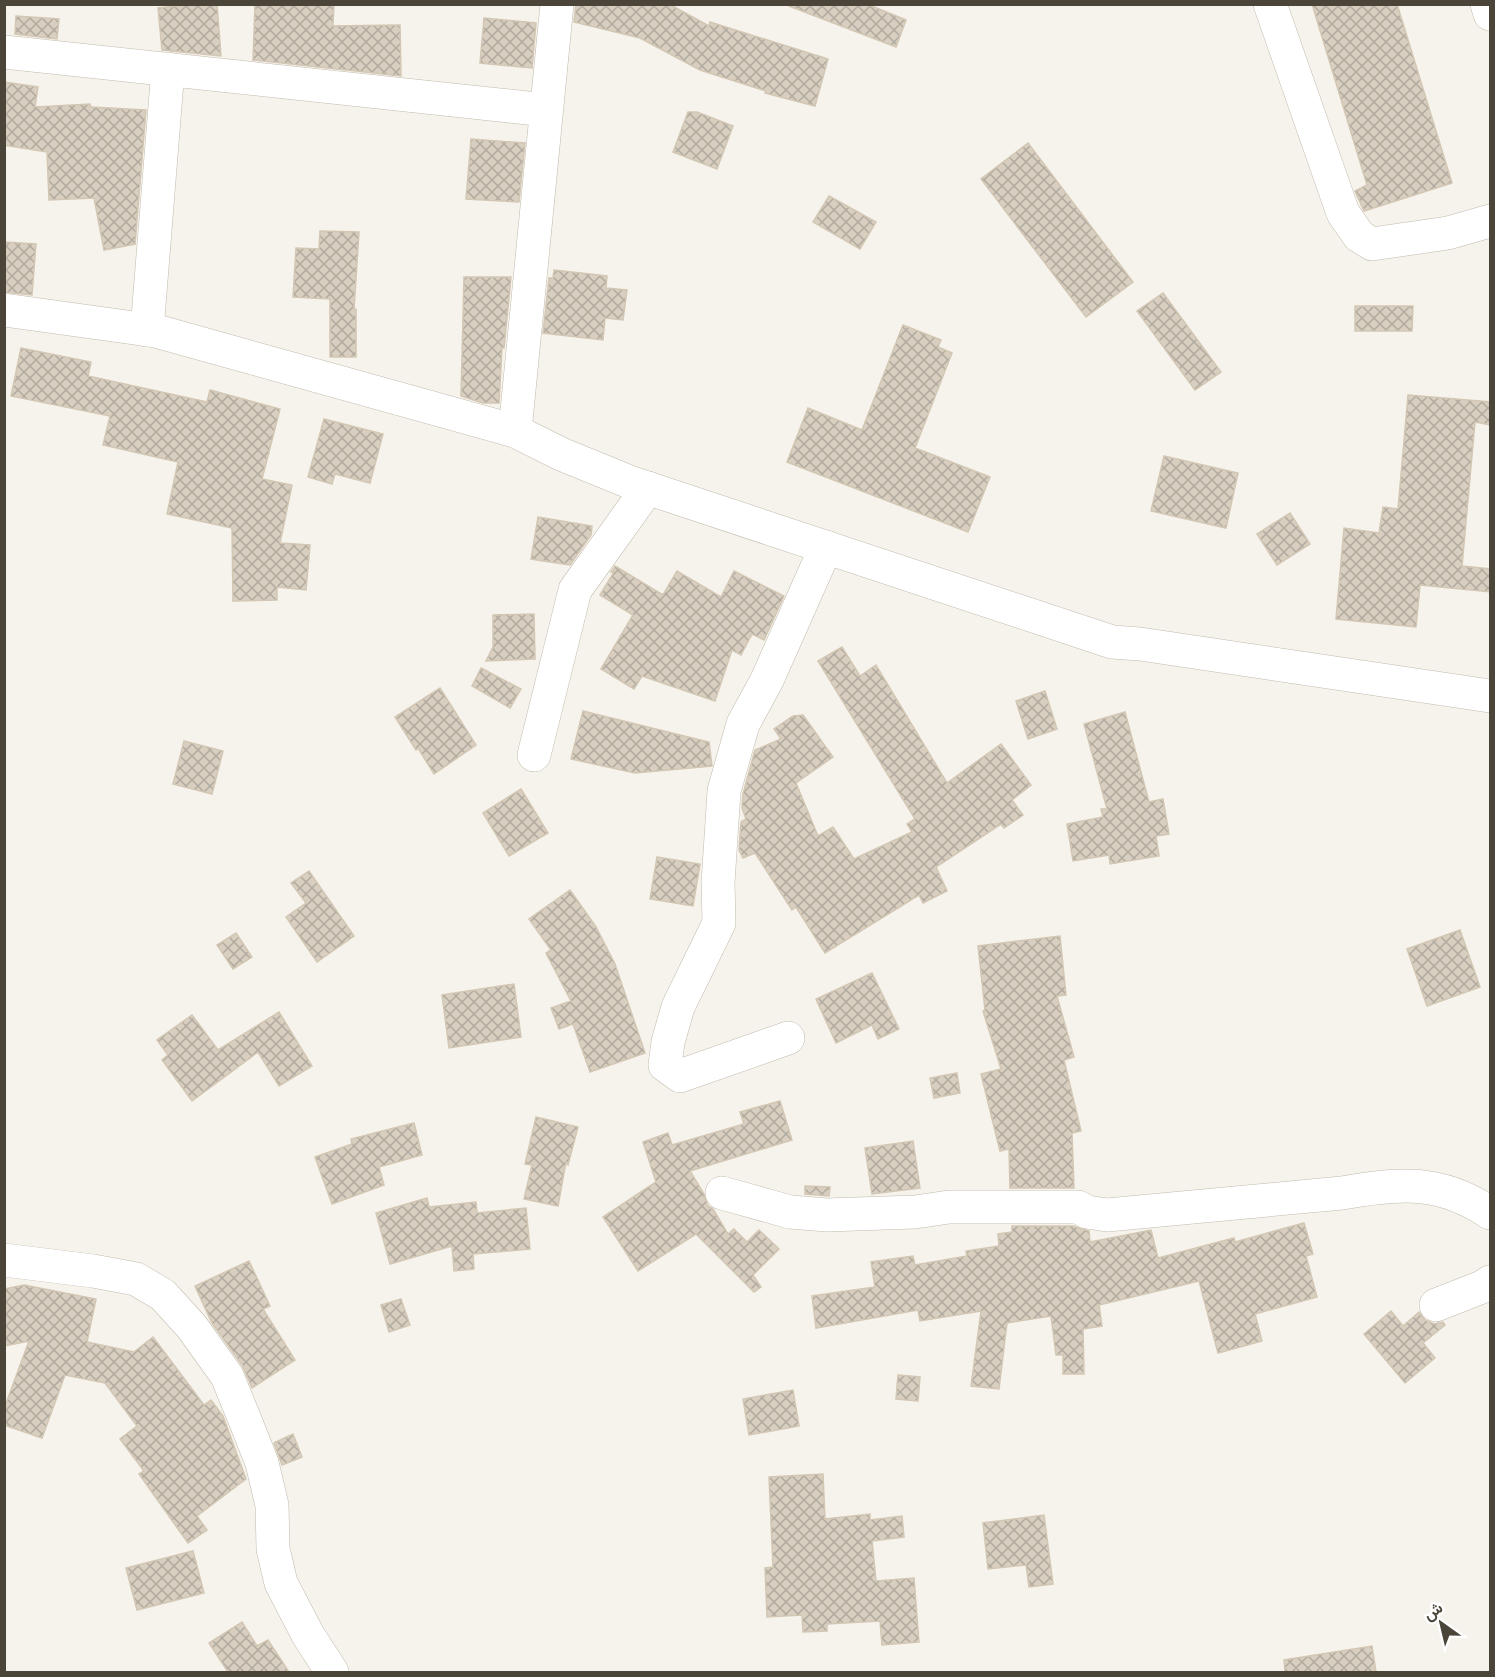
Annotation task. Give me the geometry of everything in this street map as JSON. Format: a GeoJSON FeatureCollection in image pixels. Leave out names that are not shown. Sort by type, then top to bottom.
{"type":"FeatureCollection","features":[{"type":"Feature","properties":{"kind":"street"},"geometry":{"type":"LineString","coordinates":[[515,431],[557,4]]}},
{"type":"Feature","properties":{"kind":"street"},"geometry":{"type":"LineString","coordinates":[[1270,4],[1344,213],[1359,236],[1371,244],[1448,233],[1491,221]]}},
{"type":"Feature","properties":{"kind":"street"},"geometry":{"type":"LineString","coordinates":[[1487,4],[1491,14]]}},
{"type":"Feature","properties":{"kind":"street"},"geometry":{"type":"LineString","coordinates":[[4,52],[546,110]]}},
{"type":"Feature","properties":{"kind":"street"},"geometry":{"type":"LineString","coordinates":[[147,330],[168,69]]}},
{"type":"Feature","properties":{"kind":"street"},"geometry":{"type":"LineString","coordinates":[[4,309],[147,330],[515,431],[561,454],[648,488],[1112,642],[1140,644],[1491,696]]}},
{"type":"Feature","properties":{"kind":"street"},"geometry":{"type":"LineString","coordinates":[[534,755],[575,590],[648,488]]}},
{"type":"Feature","properties":{"kind":"street"},"geometry":{"type":"LineString","coordinates":[[788,1038],[680,1076],[665,1065],[668,1042],[678,1007],[719,923],[718,884],[724,791],[743,724],[767,680],[826,547]]}},
{"type":"Feature","properties":{"kind":"street"},"geometry":{"type":"LineString","coordinates":[[722,1193],[790,1212],[827,1215],[915,1212],[949,1207],[1077,1207],[1087,1212],[1107,1215],[1342,1193],[1375,1187],[1434,1187],[1457,1194],[1491,1213]]}},
{"type":"Feature","properties":{"kind":"street"},"geometry":{"type":"LineString","coordinates":[[4,1260],[136,1279],[163,1295],[192,1328],[227,1376],[236,1398],[262,1463],[272,1505],[273,1549],[281,1583],[308,1635],[332,1672]]}},
{"type":"Feature","properties":{"kind":"street"},"geometry":{"type":"LineString","coordinates":[[1436,1305],[1491,1282]]}},
{"type":"Feature","properties":{"kind":"building"},"geometry":{"type":"Polygon","coordinates":[[[217,4],[221,56],[162,50],[158,8],[217,4]]]}},
{"type":"Feature","properties":{"kind":"building"},"geometry":{"type":"Polygon","coordinates":[[[255,4],[334,4],[333,26],[400,25],[401,76],[253,60],[255,4]]]}},
{"type":"Feature","properties":{"kind":"building"},"geometry":{"type":"Polygon","coordinates":[[[576,4],[669,4],[709,26],[710,22],[828,59],[815,106],[765,93],[766,91],[700,70],[640,38],[574,22],[576,4]]]}},
{"type":"Feature","properties":{"kind":"building"},"geometry":{"type":"Polygon","coordinates":[[[790,4],[867,4],[906,20],[896,47],[789,6],[790,4]]]}},
{"type":"Feature","properties":{"kind":"building"},"geometry":{"type":"Polygon","coordinates":[[[1312,4],[1397,4],[1452,183],[1364,211],[1355,191],[1367,185],[1312,4]]]}},
{"type":"Feature","properties":{"kind":"building"},"geometry":{"type":"Polygon","coordinates":[[[16,16],[59,19],[57,39],[15,34],[16,16]]]}},
{"type":"Feature","properties":{"kind":"building"},"geometry":{"type":"Polygon","coordinates":[[[484,18],[536,23],[532,68],[480,63],[484,18]]]}},
{"type":"Feature","properties":{"kind":"building"},"geometry":{"type":"Polygon","coordinates":[[[4,82],[38,87],[35,107],[90,104],[91,107],[146,110],[135,244],[104,250],[94,198],[49,200],[47,152],[4,145],[4,82]]]}},
{"type":"Feature","properties":{"kind":"building"},"geometry":{"type":"Polygon","coordinates":[[[688,112],[697,112],[733,126],[717,169],[673,152],[688,112]]]}},
{"type":"Feature","properties":{"kind":"building"},"geometry":{"type":"Polygon","coordinates":[[[471,139],[525,143],[519,202],[466,199],[471,139]]]}},
{"type":"Feature","properties":{"kind":"building"},"geometry":{"type":"Polygon","coordinates":[[[1028,143],[1133,282],[1086,317],[981,179],[1028,143]]]}},
{"type":"Feature","properties":{"kind":"building"},"geometry":{"type":"Polygon","coordinates":[[[829,196],[876,222],[860,249],[813,222],[829,196]]]}},
{"type":"Feature","properties":{"kind":"building"},"geometry":{"type":"Polygon","coordinates":[[[320,231],[359,232],[354,309],[356,309],[356,357],[330,357],[330,299],[293,297],[296,248],[319,249],[320,231]]]}},
{"type":"Feature","properties":{"kind":"building"},"geometry":{"type":"Polygon","coordinates":[[[4,242],[36,244],[32,295],[4,292],[4,242]]]}},
{"type":"Feature","properties":{"kind":"building"},"geometry":{"type":"Polygon","coordinates":[[[554,270],[607,276],[606,288],[627,290],[623,320],[605,318],[603,340],[543,333],[549,278],[553,278],[554,270]]]}},
{"type":"Feature","properties":{"kind":"building"},"geometry":{"type":"Polygon","coordinates":[[[464,277],[511,277],[504,348],[502,348],[499,403],[483,403],[461,396],[464,277]]]}},
{"type":"Feature","properties":{"kind":"building"},"geometry":{"type":"Polygon","coordinates":[[[1163,293],[1221,372],[1195,390],[1137,311],[1163,293]]]}},
{"type":"Feature","properties":{"kind":"building"},"geometry":{"type":"Polygon","coordinates":[[[1355,306],[1413,306],[1412,331],[1355,331],[1355,306]]]}},
{"type":"Feature","properties":{"kind":"building"},"geometry":{"type":"Polygon","coordinates":[[[903,325],[941,340],[938,347],[952,353],[915,448],[990,477],[968,532],[787,462],[808,408],[862,430],[903,325]]]}},
{"type":"Feature","properties":{"kind":"building"},"geometry":{"type":"Polygon","coordinates":[[[21,348],[91,362],[88,376],[207,402],[210,390],[280,409],[262,479],[292,485],[280,543],[310,545],[306,590],[277,587],[277,600],[233,601],[232,528],[167,514],[178,462],[103,445],[110,416],[11,396],[21,348]]]}},
{"type":"Feature","properties":{"kind":"building"},"geometry":{"type":"Polygon","coordinates":[[[1408,395],[1491,402],[1491,425],[1475,422],[1462,566],[1491,569],[1491,592],[1420,585],[1416,627],[1336,619],[1344,528],[1379,533],[1383,507],[1398,509],[1408,395]]]}},
{"type":"Feature","properties":{"kind":"building"},"geometry":{"type":"Polygon","coordinates":[[[324,419],[383,434],[370,483],[335,474],[332,484],[308,477],[324,419]]]}},
{"type":"Feature","properties":{"kind":"building"},"geometry":{"type":"Polygon","coordinates":[[[1164,456],[1238,473],[1226,528],[1151,511],[1164,456]]]}},
{"type":"Feature","properties":{"kind":"building"},"geometry":{"type":"Polygon","coordinates":[[[1290,513],[1310,544],[1277,565],[1257,534],[1290,513]]]}},
{"type":"Feature","properties":{"kind":"building"},"geometry":{"type":"Polygon","coordinates":[[[538,517],[592,526],[591,535],[570,565],[531,559],[538,517]]]}},
{"type":"Feature","properties":{"kind":"building"},"geometry":{"type":"Polygon","coordinates":[[[615,566],[663,595],[677,571],[721,597],[734,571],[784,596],[764,640],[752,634],[741,655],[732,650],[715,701],[642,676],[634,689],[601,669],[633,615],[600,595],[614,572],[611,572],[615,566]]]}},
{"type":"Feature","properties":{"kind":"building"},"geometry":{"type":"Polygon","coordinates":[[[534,614],[535,659],[486,661],[493,647],[493,615],[534,614]]]}},
{"type":"Feature","properties":{"kind":"building"},"geometry":{"type":"Polygon","coordinates":[[[842,647],[860,676],[876,665],[947,783],[1001,744],[1031,785],[1012,800],[1023,815],[1004,828],[1001,824],[936,867],[947,891],[923,903],[919,895],[825,953],[796,907],[792,910],[755,853],[743,858],[739,850],[741,822],[746,819],[742,808],[743,794],[755,750],[781,739],[774,729],[793,716],[803,715],[833,757],[796,783],[818,836],[833,827],[854,859],[912,832],[907,824],[915,819],[818,661],[842,647]]]}},
{"type":"Feature","properties":{"kind":"building"},"geometry":{"type":"Polygon","coordinates":[[[481,668],[521,689],[510,708],[472,686],[481,668]]]}},
{"type":"Feature","properties":{"kind":"building"},"geometry":{"type":"Polygon","coordinates":[[[440,688],[476,745],[434,774],[395,717],[440,688]]]}},
{"type":"Feature","properties":{"kind":"building"},"geometry":{"type":"Polygon","coordinates":[[[1045,691],[1057,729],[1028,739],[1016,701],[1045,691]]]}},
{"type":"Feature","properties":{"kind":"building"},"geometry":{"type":"Polygon","coordinates":[[[583,711],[709,742],[712,766],[635,773],[571,759],[583,711]]]}},
{"type":"Feature","properties":{"kind":"building"},"geometry":{"type":"Polygon","coordinates":[[[1125,712],[1149,802],[1163,799],[1169,834],[1156,836],[1159,856],[1110,864],[1109,855],[1073,861],[1067,824],[1103,817],[1101,809],[1107,809],[1084,724],[1125,712]]]}},
{"type":"Feature","properties":{"kind":"building"},"geometry":{"type":"Polygon","coordinates":[[[184,741],[223,751],[212,794],[173,784],[184,741]]]}},
{"type":"Feature","properties":{"kind":"building"},"geometry":{"type":"Polygon","coordinates":[[[521,789],[548,833],[509,856],[483,813],[521,789]]]}},
{"type":"Feature","properties":{"kind":"building"},"geometry":{"type":"Polygon","coordinates":[[[657,857],[700,864],[693,906],[650,899],[657,857]]]}},
{"type":"Feature","properties":{"kind":"building"},"geometry":{"type":"Polygon","coordinates":[[[309,871],[354,936],[317,962],[286,917],[306,903],[291,883],[309,871]]]}},
{"type":"Feature","properties":{"kind":"building"},"geometry":{"type":"Polygon","coordinates":[[[570,890],[596,927],[615,964],[645,1053],[590,1072],[573,1024],[559,1029],[551,1008],[571,1001],[546,953],[551,950],[529,919],[570,890]]]}},
{"type":"Feature","properties":{"kind":"building"},"geometry":{"type":"Polygon","coordinates":[[[1460,930],[1480,987],[1427,1006],[1407,949],[1460,930]]]}},
{"type":"Feature","properties":{"kind":"building"},"geometry":{"type":"Polygon","coordinates":[[[236,933],[252,957],[233,969],[217,945],[236,933]]]}},
{"type":"Feature","properties":{"kind":"building"},"geometry":{"type":"Polygon","coordinates":[[[1060,936],[1066,995],[1057,996],[1074,1057],[1064,1060],[1081,1131],[1072,1133],[1074,1188],[1010,1188],[1009,1149],[1000,1151],[981,1074],[1001,1069],[983,1011],[985,1010],[978,946],[1060,936]]]}},
{"type":"Feature","properties":{"kind":"building"},"geometry":{"type":"Polygon","coordinates":[[[872,973],[899,1029],[878,1039],[872,1025],[836,1043],[816,999],[872,973]]]}},
{"type":"Feature","properties":{"kind":"building"},"geometry":{"type":"Polygon","coordinates":[[[514,984],[521,1037],[449,1048],[442,995],[514,984]]]}},
{"type":"Feature","properties":{"kind":"building"},"geometry":{"type":"Polygon","coordinates":[[[279,1012],[312,1066],[279,1086],[258,1052],[192,1101],[162,1060],[168,1055],[157,1040],[192,1015],[218,1050],[279,1012]]]}},
{"type":"Feature","properties":{"kind":"building"},"geometry":{"type":"Polygon","coordinates":[[[957,1073],[960,1093],[934,1098],[930,1078],[957,1073]]]}},
{"type":"Feature","properties":{"kind":"building"},"geometry":{"type":"Polygon","coordinates":[[[780,1101],[792,1140],[690,1171],[704,1194],[708,1206],[713,1209],[728,1234],[734,1229],[747,1242],[759,1230],[779,1249],[753,1275],[761,1287],[754,1292],[696,1234],[638,1271],[603,1217],[656,1182],[643,1142],[668,1133],[672,1145],[744,1124],[740,1112],[780,1101]]]}},
{"type":"Feature","properties":{"kind":"building"},"geometry":{"type":"Polygon","coordinates":[[[536,1117],[578,1127],[568,1165],[566,1162],[558,1206],[524,1199],[532,1165],[525,1164],[536,1117]]]}},
{"type":"Feature","properties":{"kind":"building"},"geometry":{"type":"Polygon","coordinates":[[[414,1123],[422,1155],[379,1167],[384,1185],[332,1204],[315,1157],[352,1144],[351,1139],[414,1123]]]}},
{"type":"Feature","properties":{"kind":"building"},"geometry":{"type":"Polygon","coordinates":[[[913,1141],[920,1188],[872,1194],[865,1148],[913,1141]]]}},
{"type":"Feature","properties":{"kind":"building"},"geometry":{"type":"Polygon","coordinates":[[[805,1186],[830,1187],[829,1196],[805,1194],[805,1186]]]}},
{"type":"Feature","properties":{"kind":"building"},"geometry":{"type":"Polygon","coordinates":[[[427,1198],[429,1207],[476,1202],[477,1213],[526,1208],[530,1249],[473,1254],[474,1269],[454,1271],[452,1246],[390,1264],[376,1213],[427,1198]]]}},
{"type":"Feature","properties":{"kind":"building"},"geometry":{"type":"Polygon","coordinates":[[[1304,1223],[1313,1254],[1306,1256],[1317,1297],[1255,1314],[1262,1341],[1218,1353],[1199,1281],[1099,1305],[1102,1326],[1083,1329],[1084,1374],[1063,1374],[1063,1355],[1056,1355],[1051,1316],[1007,1323],[999,1389],[971,1386],[981,1311],[920,1321],[918,1310],[816,1328],[812,1296],[875,1287],[871,1262],[913,1256],[915,1265],[967,1256],[966,1251],[999,1246],[998,1234],[1012,1232],[1012,1226],[1073,1226],[1089,1231],[1090,1242],[1151,1230],[1158,1258],[1234,1238],[1235,1242],[1304,1223]]]}},
{"type":"Feature","properties":{"kind":"building"},"geometry":{"type":"Polygon","coordinates":[[[249,1261],[270,1306],[263,1309],[295,1360],[252,1388],[242,1365],[212,1323],[195,1286],[249,1261]]]}},
{"type":"Feature","properties":{"kind":"building"},"geometry":{"type":"Polygon","coordinates":[[[24,1285],[96,1299],[87,1342],[134,1352],[153,1337],[204,1405],[211,1400],[223,1416],[246,1479],[197,1516],[207,1530],[188,1543],[139,1474],[144,1471],[120,1439],[137,1426],[105,1383],[65,1375],[42,1438],[4,1425],[4,1409],[29,1341],[4,1346],[4,1289],[24,1285]]]}},
{"type":"Feature","properties":{"kind":"building"},"geometry":{"type":"Polygon","coordinates":[[[401,1299],[410,1325],[389,1332],[381,1305],[401,1299]]]}},
{"type":"Feature","properties":{"kind":"building"},"geometry":{"type":"Polygon","coordinates":[[[1391,1311],[1403,1326],[1419,1312],[1425,1320],[1434,1324],[1443,1322],[1445,1325],[1423,1343],[1435,1358],[1405,1383],[1364,1334],[1391,1311]]]}},
{"type":"Feature","properties":{"kind":"building"},"geometry":{"type":"Polygon","coordinates":[[[898,1375],[920,1377],[918,1401],[896,1399],[898,1375]]]}},
{"type":"Feature","properties":{"kind":"building"},"geometry":{"type":"Polygon","coordinates":[[[793,1390],[799,1426],[749,1435],[743,1399],[793,1390]]]}},
{"type":"Feature","properties":{"kind":"building"},"geometry":{"type":"Polygon","coordinates":[[[293,1434],[302,1457],[282,1465],[274,1443],[293,1434]]]}},
{"type":"Feature","properties":{"kind":"building"},"geometry":{"type":"Polygon","coordinates":[[[823,1474],[825,1519],[870,1514],[870,1520],[902,1516],[904,1537],[872,1541],[876,1581],[914,1578],[919,1642],[882,1645],[880,1621],[827,1624],[827,1631],[803,1632],[802,1615],[767,1617],[765,1568],[773,1567],[769,1477],[823,1474]]]}},
{"type":"Feature","properties":{"kind":"building"},"geometry":{"type":"Polygon","coordinates":[[[1044,1515],[1053,1584],[1029,1587],[1026,1565],[988,1569],[983,1523],[1044,1515]]]}},
{"type":"Feature","properties":{"kind":"building"},"geometry":{"type":"Polygon","coordinates":[[[193,1551],[204,1593],[137,1610],[126,1568],[193,1551]]]}},
{"type":"Feature","properties":{"kind":"building"},"geometry":{"type":"Polygon","coordinates":[[[242,1622],[257,1646],[268,1640],[289,1672],[228,1672],[209,1643],[242,1622]]]}},
{"type":"Feature","properties":{"kind":"building"},"geometry":{"type":"Polygon","coordinates":[[[1372,1646],[1376,1672],[1285,1672],[1284,1660],[1372,1646]]]}}]}
